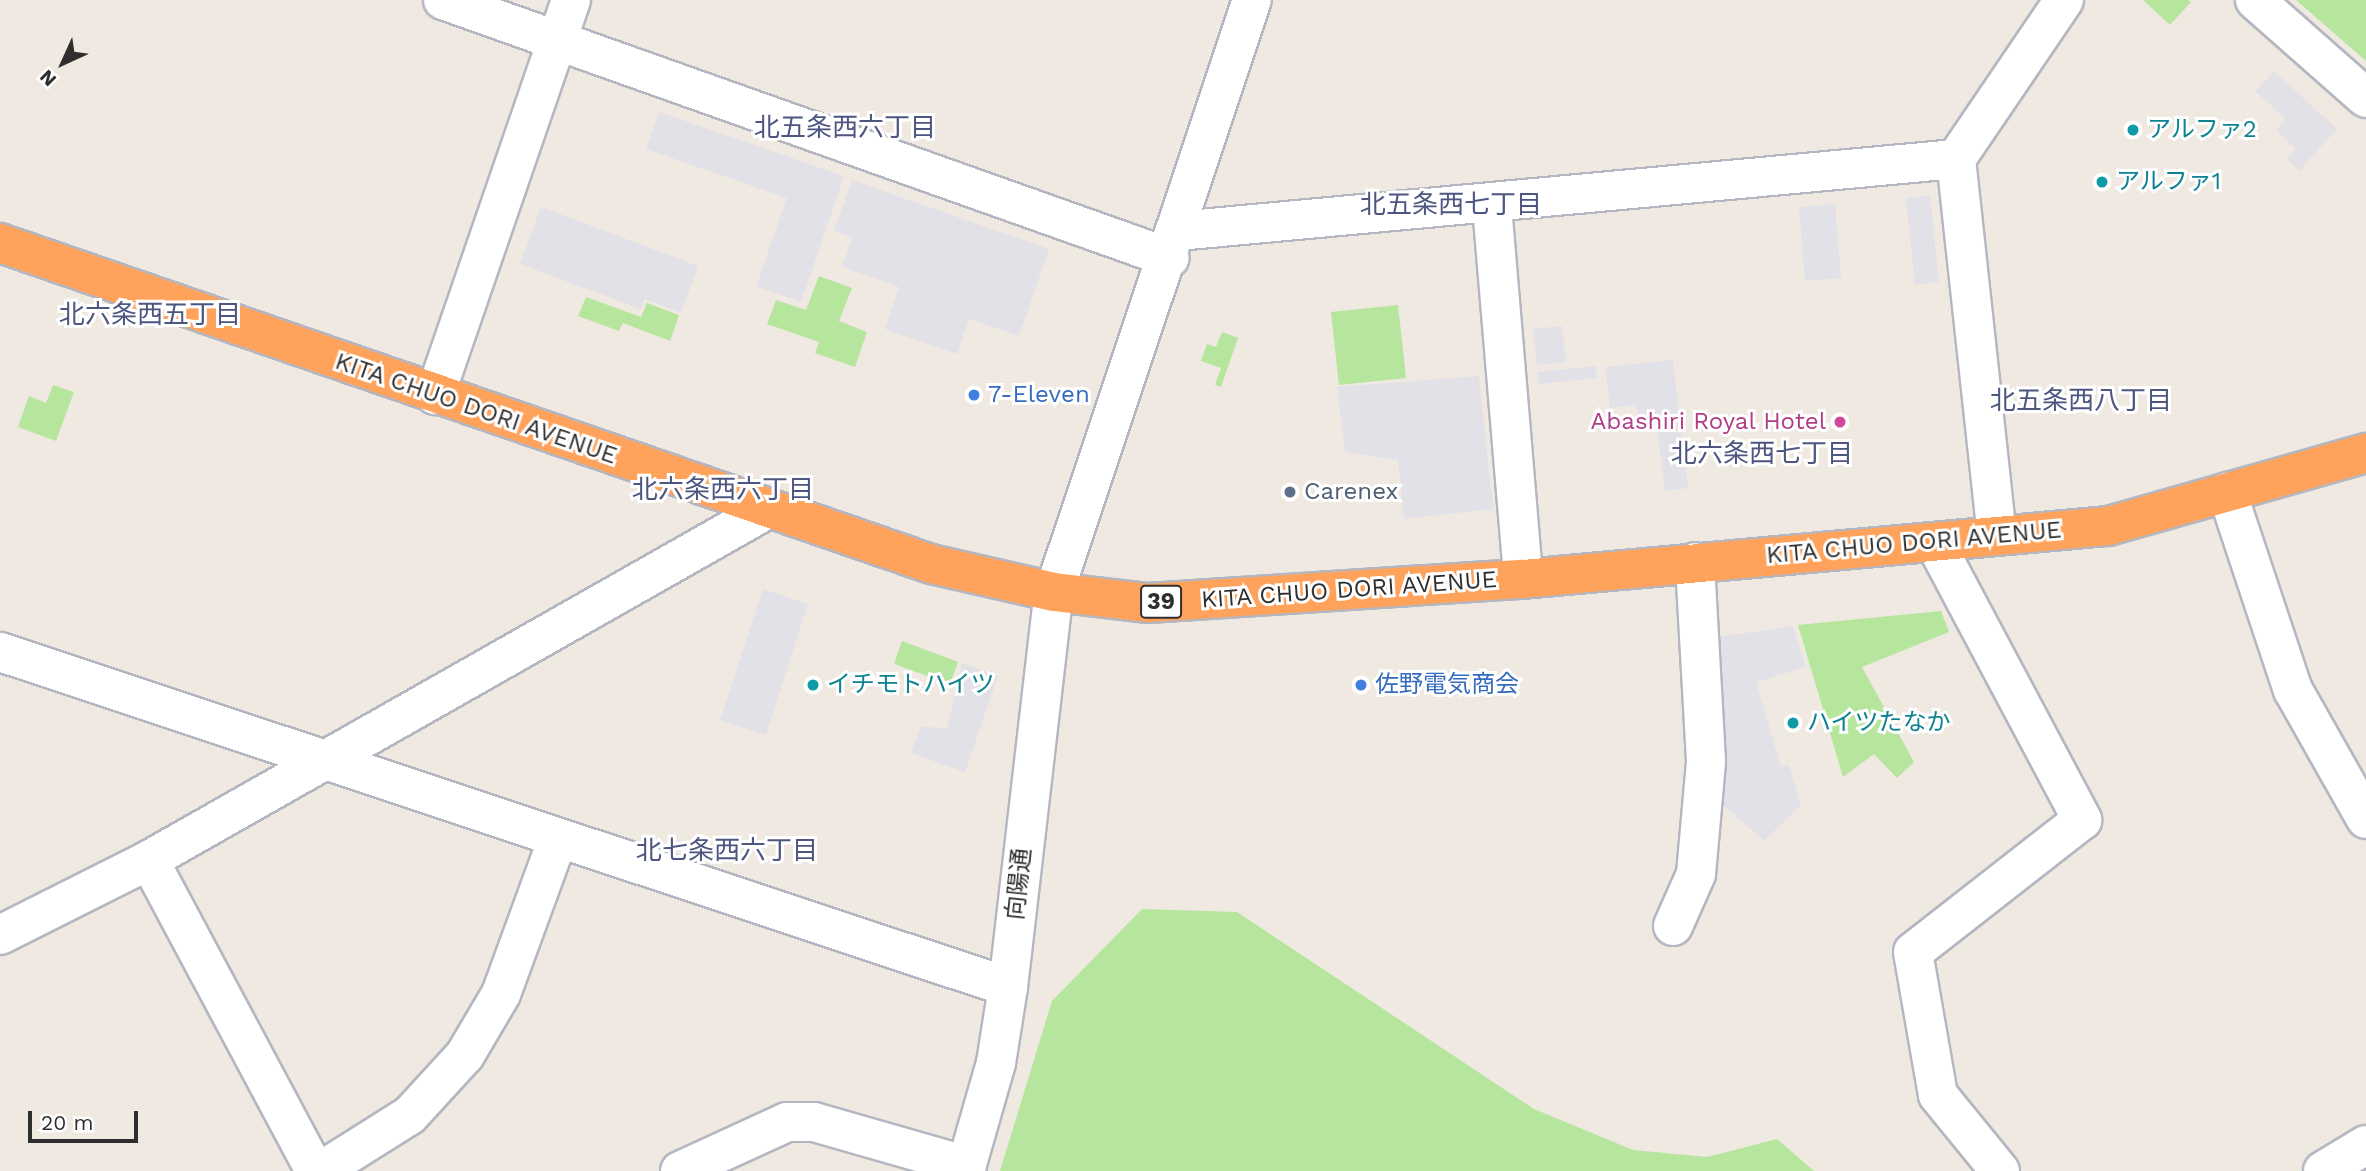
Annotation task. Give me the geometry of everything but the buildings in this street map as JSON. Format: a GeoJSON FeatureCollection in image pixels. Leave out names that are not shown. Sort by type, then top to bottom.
{"type":"FeatureCollection","features":[{"type":"Feature","properties":{"kind":"highway","name":"KITA CHUO DORI AVENUE"},"geometry":{"type":"LineString","coordinates":[[0,243],[766,510],[932,564],[1054,592],[1148,603],[1523,579],[2108,526],[2366,453]]}},
{"type":"Feature","properties":{"kind":"street"},"geometry":{"type":"LineString","coordinates":[[443,0],[558,42],[1174,244],[1492,206],[1956,159]]}},
{"type":"Feature","properties":{"kind":"street"},"geometry":{"type":"LineString","coordinates":[[435,395],[571,0]]}},
{"type":"Feature","properties":{"kind":"street","name":"向陽通"},"geometry":{"type":"LineString","coordinates":[[966,1168],[996,1063],[1008,987],[1054,592],[1174,244],[1252,0]]}},
{"type":"Feature","properties":{"kind":"street"},"geometry":{"type":"LineString","coordinates":[[1997,535],[1956,159],[2064,0]]}},
{"type":"Feature","properties":{"kind":"street"},"geometry":{"type":"LineString","coordinates":[[2255,0],[2366,98]]}},
{"type":"Feature","properties":{"kind":"street"},"geometry":{"type":"LineString","coordinates":[[1492,206],[1523,579]]}},
{"type":"Feature","properties":{"kind":"street"},"geometry":{"type":"LineString","coordinates":[[2227,492],[2293,690],[2366,819]]}},
{"type":"Feature","properties":{"kind":"street"},"geometry":{"type":"LineString","coordinates":[[0,934],[149,860],[766,510]]}},
{"type":"Feature","properties":{"kind":"street"},"geometry":{"type":"LineString","coordinates":[[1935,543],[2081,820],[1913,952],[1938,1095],[2000,1171]]}},
{"type":"Feature","properties":{"kind":"street"},"geometry":{"type":"LineString","coordinates":[[1673,926],[1696,874],[1706,761],[1695,562]]}},
{"type":"Feature","properties":{"kind":"street"},"geometry":{"type":"LineString","coordinates":[[0,652],[329,758],[558,838],[1008,987]]}},
{"type":"Feature","properties":{"kind":"street"},"geometry":{"type":"LineString","coordinates":[[321,1171],[410,1115],[465,1055],[501,994],[558,838]]}},
{"type":"Feature","properties":{"kind":"street"},"geometry":{"type":"LineString","coordinates":[[149,860],[315,1171]]}},
{"type":"Feature","properties":{"kind":"street"},"geometry":{"type":"LineString","coordinates":[[680,1171],[787,1122],[814,1122],[894,1158],[966,1168]]}},
{"type":"Feature","properties":{"kind":"street"},"geometry":{"type":"LineString","coordinates":[[2323,1171],[2366,1145]]}},
{"type":"Feature","properties":{"kind":"shaded area"},"geometry":{"type":"Polygon","coordinates":[[[2274,71],[2337,129],[2299,171],[2287,159],[2296,149],[2276,130],[2286,119],[2255,91],[2274,71]]]}},
{"type":"Feature","properties":{"kind":"shaded area"},"geometry":{"type":"Polygon","coordinates":[[[659,112],[844,176],[801,302],[756,287],[787,198],[646,149],[659,112]]]}},
{"type":"Feature","properties":{"kind":"shaded area"},"geometry":{"type":"Polygon","coordinates":[[[852,180],[1049,249],[1019,336],[969,319],[957,354],[885,329],[899,287],[842,267],[852,238],[834,231],[852,180]]]}},
{"type":"Feature","properties":{"kind":"shaded area"},"geometry":{"type":"Polygon","coordinates":[[[1930,196],[1939,282],[1915,285],[1906,198],[1930,196]]]}},
{"type":"Feature","properties":{"kind":"shaded area"},"geometry":{"type":"Polygon","coordinates":[[[1835,204],[1841,278],[1805,281],[1799,207],[1835,204]]]}},
{"type":"Feature","properties":{"kind":"shaded area"},"geometry":{"type":"Polygon","coordinates":[[[541,207],[698,266],[681,313],[645,299],[641,309],[520,264],[541,207]]]}},
{"type":"Feature","properties":{"kind":"shaded area"},"geometry":{"type":"Polygon","coordinates":[[[1562,326],[1566,362],[1537,365],[1533,329],[1562,326]]]}},
{"type":"Feature","properties":{"kind":"shaded area"},"geometry":{"type":"Polygon","coordinates":[[[1673,360],[1688,488],[1665,491],[1657,425],[1639,426],[1636,405],[1610,408],[1605,367],[1673,360]]]}},
{"type":"Feature","properties":{"kind":"shaded area"},"geometry":{"type":"Polygon","coordinates":[[[1596,366],[1597,378],[1539,384],[1537,372],[1596,366]]]}},
{"type":"Feature","properties":{"kind":"shaded area"},"geometry":{"type":"Polygon","coordinates":[[[1479,376],[1493,509],[1404,519],[1398,460],[1345,452],[1337,387],[1479,376]]]}},
{"type":"Feature","properties":{"kind":"shaded area"},"geometry":{"type":"Polygon","coordinates":[[[763,589],[808,604],[766,735],[720,720],[763,589]]]}},
{"type":"Feature","properties":{"kind":"shaded area"},"geometry":{"type":"Polygon","coordinates":[[[1793,626],[1806,667],[1756,682],[1781,767],[1789,765],[1801,805],[1764,841],[1714,797],[1711,638],[1793,626]]]}},
{"type":"Feature","properties":{"kind":"shaded area"},"geometry":{"type":"Polygon","coordinates":[[[962,663],[998,676],[965,772],[911,753],[921,726],[947,729],[962,663]]]}},
{"type":"Feature","properties":{"kind":"green space"},"geometry":{"type":"Polygon","coordinates":[[[2143,0],[2188,0],[2191,2],[2170,25],[2143,0]]]}},
{"type":"Feature","properties":{"kind":"green space"},"geometry":{"type":"Polygon","coordinates":[[[2296,0],[2366,0],[2366,61],[2296,0]]]}},
{"type":"Feature","properties":{"kind":"green space"},"geometry":{"type":"Polygon","coordinates":[[[819,276],[852,288],[839,321],[867,332],[855,367],[815,353],[819,342],[767,324],[776,300],[806,310],[819,276]]]}},
{"type":"Feature","properties":{"kind":"green space"},"geometry":{"type":"Polygon","coordinates":[[[586,297],[641,317],[647,303],[679,315],[670,341],[623,323],[619,331],[578,316],[586,297]]]}},
{"type":"Feature","properties":{"kind":"green space"},"geometry":{"type":"Polygon","coordinates":[[[1398,305],[1406,378],[1339,385],[1331,312],[1398,305]]]}},
{"type":"Feature","properties":{"kind":"green space"},"geometry":{"type":"Polygon","coordinates":[[[1222,332],[1238,338],[1221,387],[1215,385],[1221,368],[1201,361],[1207,344],[1216,347],[1222,332]]]}},
{"type":"Feature","properties":{"kind":"green space"},"geometry":{"type":"Polygon","coordinates":[[[53,385],[74,392],[56,441],[18,427],[29,396],[46,403],[53,385]]]}},
{"type":"Feature","properties":{"kind":"green space"},"geometry":{"type":"Polygon","coordinates":[[[1941,611],[1949,632],[1862,667],[1914,762],[1897,778],[1874,754],[1843,777],[1798,625],[1941,611]]]}},
{"type":"Feature","properties":{"kind":"green space"},"geometry":{"type":"Polygon","coordinates":[[[902,641],[958,662],[950,684],[894,664],[902,641]]]}},
{"type":"Feature","properties":{"kind":"green space"},"geometry":{"type":"Polygon","coordinates":[[[1142,909],[1237,912],[1534,1109],[1633,1150],[1707,1157],[1777,1139],[1814,1171],[1000,1171],[1052,1001],[1142,909]]]}},
{"type":"Feature","properties":{"kind":"place","name":"アルファ2"},"geometry":{"type":"Point","coordinates":[2133,130]}},
{"type":"Feature","properties":{"kind":"place","name":"アルファ1"},"geometry":{"type":"Point","coordinates":[2102,182]}},
{"type":"Feature","properties":{"kind":"place","name":"7-Eleven"},"geometry":{"type":"Point","coordinates":[974,395]}},
{"type":"Feature","properties":{"kind":"place","name":"Abashiri Royal Hotel"},"geometry":{"type":"Point","coordinates":[1840,422]}},
{"type":"Feature","properties":{"kind":"place","name":"Carenex"},"geometry":{"type":"Point","coordinates":[1290,492]}},
{"type":"Feature","properties":{"kind":"place","name":"イチモトハイツ"},"geometry":{"type":"Point","coordinates":[813,685]}},
{"type":"Feature","properties":{"kind":"place","name":"佐野電気商会"},"geometry":{"type":"Point","coordinates":[1361,685]}},
{"type":"Feature","properties":{"kind":"place","name":"ハイツたなか"},"geometry":{"type":"Point","coordinates":[1793,723]}},
{"type":"Feature","properties":{"kind":"district","name":"北五条西六丁目"},"geometry":{"type":"Point","coordinates":[845,128]}},
{"type":"Feature","properties":{"kind":"district","name":"北五条西七丁目"},"geometry":{"type":"Point","coordinates":[1451,205]}},
{"type":"Feature","properties":{"kind":"district","name":"北六条西五丁目"},"geometry":{"type":"Point","coordinates":[150,315]}},
{"type":"Feature","properties":{"kind":"district","name":"北五条西八丁目"},"geometry":{"type":"Point","coordinates":[2081,401]}},
{"type":"Feature","properties":{"kind":"district","name":"北六条西七丁目"},"geometry":{"type":"Point","coordinates":[1762,454]}},
{"type":"Feature","properties":{"kind":"district","name":"北六条西六丁目"},"geometry":{"type":"Point","coordinates":[723,490]}},
{"type":"Feature","properties":{"kind":"district","name":"北七条西六丁目"},"geometry":{"type":"Point","coordinates":[727,851]}}]}
